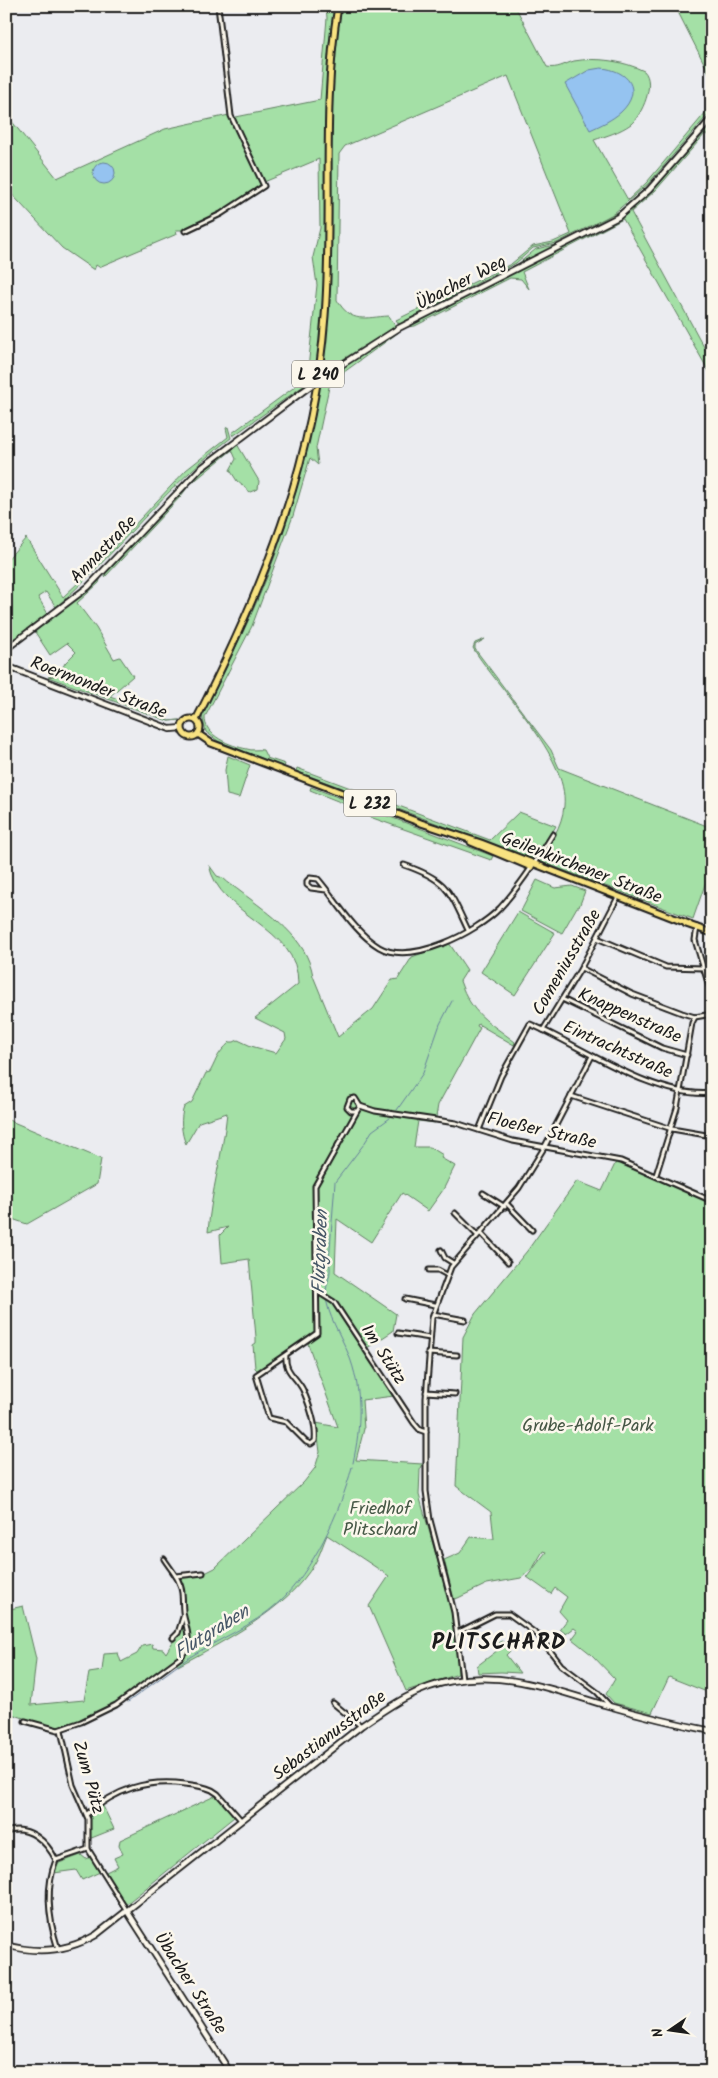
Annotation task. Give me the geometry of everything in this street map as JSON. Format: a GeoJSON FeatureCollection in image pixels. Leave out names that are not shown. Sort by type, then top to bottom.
{"type":"FeatureCollection","features":[{"type":"Feature","properties":{"kind":"main road","name":"L 240"},"geometry":{"type":"LineString","coordinates":[[196,720],[224,667],[268,566],[292,496],[311,416],[325,316],[330,102],[338,6]]}},
{"type":"Feature","properties":{"kind":"main road","name":"Übacher Weg"},"geometry":{"type":"LineString","coordinates":[[212,459],[302,392],[399,328],[618,216],[650,190],[712,118]]}},
{"type":"Feature","properties":{"kind":"main road","name":"Annastraße"},"geometry":{"type":"LineString","coordinates":[[6,649],[88,587],[189,479],[212,459]]}},
{"type":"Feature","properties":{"kind":"main road","name":"Roermonder Straße"},"geometry":{"type":"LineString","coordinates":[[6,666],[170,728],[182,728]]}},
{"type":"Feature","properties":{"kind":"main road"},"geometry":{"type":"LineString","coordinates":[[188,719],[196,720],[200,726],[198,734],[194,737],[187,736],[182,728],[188,719]]}},
{"type":"Feature","properties":{"kind":"main road","name":"Geilenkirchener Straße"},"geometry":{"type":"LineString","coordinates":[[198,734],[211,743],[464,838],[495,854],[533,866],[712,933]]}},
{"type":"Feature","properties":{"kind":"main road","name":"Sebastianusstraße"},"geometry":{"type":"LineString","coordinates":[[6,1945],[38,1950],[58,1949],[87,1940],[127,1911],[240,1819],[361,1726],[405,1697],[425,1688],[462,1679],[494,1678],[523,1681],[610,1706],[712,1731]]}},
{"type":"Feature","properties":{"kind":"main road","name":"Übacher Straße"},"geometry":{"type":"LineString","coordinates":[[127,1911],[230,2072]]}},
{"type":"Feature","properties":{"kind":"street"},"geometry":{"type":"LineString","coordinates":[[184,231],[222,214],[264,186],[230,116],[218,6]]}},
{"type":"Feature","properties":{"kind":"street"},"geometry":{"type":"LineString","coordinates":[[326,890],[311,888],[307,885],[307,881],[310,878],[315,878],[326,890],[365,936],[378,946],[391,952],[409,953],[427,949],[484,921],[499,908],[533,866],[554,834]]}},
{"type":"Feature","properties":{"kind":"street"},"geometry":{"type":"LineString","coordinates":[[404,865],[436,878],[446,887],[468,930]]}},
{"type":"Feature","properties":{"kind":"street","name":"Comeniusstraße"},"geometry":{"type":"LineString","coordinates":[[479,1131],[501,1076],[530,1024],[543,1030],[581,968],[618,897]]}},
{"type":"Feature","properties":{"kind":"street"},"geometry":{"type":"LineString","coordinates":[[697,927],[695,940],[712,996]]}},
{"type":"Feature","properties":{"kind":"street"},"geometry":{"type":"LineString","coordinates":[[597,938],[666,967],[704,968],[712,971]]}},
{"type":"Feature","properties":{"kind":"street"},"geometry":{"type":"LineString","coordinates":[[581,968],[632,994],[696,1017],[712,1014]]}},
{"type":"Feature","properties":{"kind":"street","name":"Knappenstraße"},"geometry":{"type":"LineString","coordinates":[[562,999],[662,1048],[687,1055]]}},
{"type":"Feature","properties":{"kind":"street"},"geometry":{"type":"LineString","coordinates":[[656,1176],[672,1129],[681,1091],[692,1023],[696,1017]]}},
{"type":"Feature","properties":{"kind":"street","name":"Eintrachtstraße"},"geometry":{"type":"LineString","coordinates":[[543,1030],[592,1056],[643,1079],[681,1091],[712,1093]]}},
{"type":"Feature","properties":{"kind":"street"},"geometry":{"type":"LineString","coordinates":[[462,1679],[452,1601],[429,1514],[426,1491],[426,1392],[433,1314],[453,1263],[506,1206],[544,1148],[592,1056]]}},
{"type":"Feature","properties":{"kind":"street"},"geometry":{"type":"LineString","coordinates":[[571,1096],[672,1129],[712,1136]]}},
{"type":"Feature","properties":{"kind":"street","name":"Floeßer Straße"},"geometry":{"type":"LineString","coordinates":[[357,1110],[348,1109],[348,1100],[355,1098],[360,1106],[389,1114],[456,1123],[544,1148],[621,1161],[712,1201]]}},
{"type":"Feature","properties":{"kind":"street"},"geometry":{"type":"LineString","coordinates":[[286,1354],[287,1369],[302,1389],[314,1425],[315,1441],[311,1444],[306,1442],[286,1422],[269,1418],[256,1375],[258,1372],[286,1354],[306,1342],[317,1331],[318,1292],[315,1186],[360,1106]]}},
{"type":"Feature","properties":{"kind":"street"},"geometry":{"type":"LineString","coordinates":[[483,1193],[506,1206],[532,1230]]}},
{"type":"Feature","properties":{"kind":"street"},"geometry":{"type":"LineString","coordinates":[[455,1213],[508,1262]]}},
{"type":"Feature","properties":{"kind":"street"},"geometry":{"type":"LineString","coordinates":[[441,1250],[444,1258],[453,1263]]}},
{"type":"Feature","properties":{"kind":"street"},"geometry":{"type":"LineString","coordinates":[[429,1270],[438,1270],[447,1275]]}},
{"type":"Feature","properties":{"kind":"street","name":"Im Stütz"},"geometry":{"type":"LineString","coordinates":[[318,1292],[329,1297],[414,1423],[420,1430],[426,1432]]}},
{"type":"Feature","properties":{"kind":"street"},"geometry":{"type":"LineString","coordinates":[[405,1299],[435,1305]]}},
{"type":"Feature","properties":{"kind":"street"},"geometry":{"type":"LineString","coordinates":[[433,1314],[465,1320]]}},
{"type":"Feature","properties":{"kind":"street"},"geometry":{"type":"LineString","coordinates":[[398,1333],[430,1338]]}},
{"type":"Feature","properties":{"kind":"street"},"geometry":{"type":"LineString","coordinates":[[428,1353],[457,1355]]}},
{"type":"Feature","properties":{"kind":"street"},"geometry":{"type":"LineString","coordinates":[[426,1392],[455,1394]]}},
{"type":"Feature","properties":{"kind":"street"},"geometry":{"type":"LineString","coordinates":[[25,1721],[61,1730],[116,1705],[181,1657],[187,1649],[189,1636],[184,1616],[182,1591],[176,1576],[164,1559]]}},
{"type":"Feature","properties":{"kind":"street"},"geometry":{"type":"LineString","coordinates":[[176,1576],[203,1573]]}},
{"type":"Feature","properties":{"kind":"street"},"geometry":{"type":"LineString","coordinates":[[457,1633],[495,1614],[509,1614],[538,1635],[561,1665],[597,1692],[610,1706]]}},
{"type":"Feature","properties":{"kind":"street"},"geometry":{"type":"LineString","coordinates":[[173,1638],[178,1633],[184,1616]]}},
{"type":"Feature","properties":{"kind":"street"},"geometry":{"type":"LineString","coordinates":[[333,1703],[361,1726]]}},
{"type":"Feature","properties":{"kind":"street","name":"Zum Pütz"},"geometry":{"type":"LineString","coordinates":[[61,1730],[73,1785],[87,1814],[88,1849]]}},
{"type":"Feature","properties":{"kind":"street"},"geometry":{"type":"LineString","coordinates":[[87,1814],[112,1796],[150,1783],[164,1781],[212,1790],[218,1794],[240,1819]]}},
{"type":"Feature","properties":{"kind":"street"},"geometry":{"type":"LineString","coordinates":[[6,1832],[17,1830],[34,1835],[46,1844],[56,1860]]}},
{"type":"Feature","properties":{"kind":"street"},"geometry":{"type":"LineString","coordinates":[[58,1949],[54,1934],[49,1889],[51,1873],[56,1860],[88,1849],[127,1911]]}},
{"type":"Feature","properties":{"kind":"green space"},"geometry":{"type":"Polygon","coordinates":[[[326,6],[515,6],[547,67],[558,67],[574,61],[601,60],[628,65],[644,71],[649,83],[648,91],[643,106],[635,120],[622,129],[594,140],[628,200],[647,182],[712,105],[712,110],[649,183],[613,214],[557,243],[533,248],[516,263],[399,324],[396,320],[511,264],[533,246],[553,242],[571,234],[508,76],[345,146],[339,154],[337,300],[348,313],[354,316],[366,318],[389,316],[396,326],[321,373],[322,369],[316,377],[233,436],[232,433],[304,380],[308,368],[317,285],[313,257],[320,228],[319,159],[264,182],[252,194],[228,210],[191,230],[176,230],[177,234],[99,267],[96,265],[94,270],[62,248],[6,188],[6,114],[57,178],[165,129],[229,115],[231,118],[320,100],[327,18],[326,6]]]}},
{"type":"Feature","properties":{"kind":"green space"},"geometry":{"type":"Polygon","coordinates":[[[675,6],[712,6],[712,79],[675,6]]]}},
{"type":"Feature","properties":{"kind":"green space"},"geometry":{"type":"Polygon","coordinates":[[[712,112],[712,116],[674,160],[648,188],[619,213],[603,223],[401,324],[518,264],[536,249],[559,244],[619,211],[650,184],[712,112]]]}},
{"type":"Feature","properties":{"kind":"green space"},"geometry":{"type":"Polygon","coordinates":[[[707,130],[712,134],[712,137],[705,134],[656,190],[631,212],[712,362],[712,377],[623,219],[522,272],[529,289],[521,279],[510,278],[415,326],[407,327],[616,221],[649,194],[707,130]]]}},
{"type":"Feature","properties":{"kind":"green space"},"geometry":{"type":"Polygon","coordinates":[[[399,332],[340,375],[329,387],[316,448],[318,465],[310,458],[293,516],[252,626],[205,717],[209,730],[226,743],[251,750],[263,750],[267,758],[285,764],[284,767],[218,741],[206,732],[202,716],[252,612],[276,553],[298,481],[320,382],[350,361],[399,332]]]}},
{"type":"Feature","properties":{"kind":"green space"},"geometry":{"type":"Polygon","coordinates":[[[228,427],[231,438],[184,477],[100,565],[56,607],[46,592],[38,597],[48,614],[13,640],[6,629],[6,561],[26,538],[63,597],[98,564],[186,470],[228,437],[226,428],[228,427]]]}},
{"type":"Feature","properties":{"kind":"green space"},"geometry":{"type":"Polygon","coordinates":[[[237,444],[259,481],[258,489],[250,492],[237,481],[230,470],[236,459],[232,450],[237,444]]]}},
{"type":"Feature","properties":{"kind":"green space"},"geometry":{"type":"Polygon","coordinates":[[[228,450],[232,450],[192,483],[194,476],[228,450]]]}},
{"type":"Feature","properties":{"kind":"green space"},"geometry":{"type":"Polygon","coordinates":[[[187,484],[187,488],[181,496],[105,577],[106,571],[187,484]]]}},
{"type":"Feature","properties":{"kind":"green space"},"geometry":{"type":"Polygon","coordinates":[[[101,577],[99,583],[77,603],[96,628],[114,659],[120,657],[133,676],[110,696],[165,716],[168,721],[48,677],[59,675],[65,663],[76,652],[67,643],[50,655],[35,632],[101,577]]]}},
{"type":"Feature","properties":{"kind":"green space"},"geometry":{"type":"Polygon","coordinates":[[[485,639],[475,645],[475,649],[551,750],[559,768],[712,828],[712,873],[709,873],[693,919],[539,861],[561,821],[564,806],[563,787],[544,745],[473,648],[475,643],[485,639]]]}},
{"type":"Feature","properties":{"kind":"green space"},"geometry":{"type":"Polygon","coordinates":[[[228,756],[250,765],[239,798],[227,795],[225,770],[228,756]]]}},
{"type":"Feature","properties":{"kind":"green space"},"geometry":{"type":"Polygon","coordinates":[[[297,768],[490,840],[519,812],[556,826],[535,860],[296,771],[297,768]]]}},
{"type":"Feature","properties":{"kind":"green space"},"geometry":{"type":"Polygon","coordinates":[[[311,787],[493,856],[491,860],[353,811],[355,808],[310,790],[311,787]]]}},
{"type":"Feature","properties":{"kind":"green space","name":"Friedhof Plitschard"},"geometry":{"type":"Polygon","coordinates":[[[209,865],[217,876],[223,878],[264,909],[286,928],[295,939],[309,962],[338,1037],[373,1009],[392,980],[398,979],[412,957],[449,943],[467,970],[460,981],[470,1002],[482,1016],[515,1042],[514,1045],[478,1024],[477,1026],[480,1028],[438,1105],[435,1123],[418,1121],[414,1147],[430,1147],[443,1155],[441,1158],[455,1166],[443,1190],[428,1211],[402,1193],[371,1242],[337,1219],[335,1272],[396,1314],[393,1331],[364,1350],[394,1396],[362,1400],[364,1429],[356,1460],[423,1464],[420,1470],[419,1495],[450,1604],[457,1651],[458,1674],[406,1691],[369,1606],[389,1576],[327,1535],[317,1560],[303,1580],[271,1610],[253,1623],[178,1666],[175,1662],[114,1708],[60,1728],[53,1728],[6,1712],[6,1610],[23,1606],[36,1659],[31,1705],[84,1700],[89,1673],[102,1671],[104,1654],[118,1653],[121,1662],[137,1654],[142,1646],[152,1644],[153,1648],[163,1649],[166,1653],[180,1630],[181,1604],[185,1601],[177,1576],[199,1576],[215,1568],[304,1482],[315,1468],[320,1452],[316,1423],[338,1427],[308,1344],[310,1342],[308,1338],[257,1370],[255,1368],[253,1345],[256,1343],[256,1337],[249,1259],[222,1263],[220,1235],[228,1227],[208,1232],[227,1113],[199,1122],[186,1144],[182,1131],[184,1107],[192,1102],[206,1073],[210,1072],[220,1053],[230,1042],[238,1040],[276,1053],[286,1039],[285,1033],[255,1018],[298,984],[295,964],[286,948],[227,897],[216,883],[209,865]]]}},
{"type":"Feature","properties":{"kind":"green space"},"geometry":{"type":"Polygon","coordinates":[[[537,880],[555,888],[572,886],[585,891],[579,907],[577,907],[562,933],[521,911],[537,880]]]}},
{"type":"Feature","properties":{"kind":"green space"},"geometry":{"type":"Polygon","coordinates":[[[518,912],[555,933],[515,995],[481,972],[518,912]]]}},
{"type":"Feature","properties":{"kind":"green space"},"geometry":{"type":"Polygon","coordinates":[[[6,1119],[101,1159],[97,1184],[27,1224],[6,1217],[6,1119]]]}},
{"type":"Feature","properties":{"kind":"green space","name":"Grube-Adolf-Park"},"geometry":{"type":"Polygon","coordinates":[[[616,1162],[712,1201],[712,1694],[669,1677],[652,1713],[614,1703],[606,1694],[615,1679],[591,1654],[572,1639],[578,1631],[574,1628],[566,1634],[560,1629],[567,1620],[559,1611],[567,1597],[555,1588],[551,1594],[527,1577],[546,1552],[543,1551],[533,1568],[521,1578],[487,1584],[454,1599],[444,1560],[460,1553],[471,1537],[494,1539],[491,1512],[456,1486],[463,1337],[475,1314],[527,1251],[577,1181],[602,1191],[616,1162]]]}},
{"type":"Feature","properties":{"kind":"green space"},"geometry":{"type":"Polygon","coordinates":[[[502,1641],[510,1651],[506,1655],[520,1673],[478,1673],[477,1666],[498,1650],[495,1644],[502,1641]]]}},
{"type":"Feature","properties":{"kind":"green space"},"geometry":{"type":"Polygon","coordinates":[[[217,1795],[234,1817],[125,1905],[104,1873],[118,1866],[114,1858],[123,1854],[119,1846],[120,1840],[217,1795]]]}},
{"type":"Feature","properties":{"kind":"green space"},"geometry":{"type":"Polygon","coordinates":[[[102,1804],[114,1829],[89,1839],[90,1817],[102,1804]]]}},
{"type":"Feature","properties":{"kind":"green space"},"geometry":{"type":"Polygon","coordinates":[[[81,1855],[86,1859],[91,1857],[100,1872],[82,1880],[76,1870],[54,1873],[59,1863],[81,1855]]]}},
{"type":"Feature","properties":{"kind":"water"},"geometry":{"type":"Polygon","coordinates":[[[601,68],[619,73],[625,77],[630,82],[631,96],[628,104],[618,115],[590,130],[565,84],[589,70],[601,68]]]}},
{"type":"Feature","properties":{"kind":"water"},"geometry":{"type":"Polygon","coordinates":[[[104,162],[112,165],[115,173],[112,181],[104,184],[96,181],[93,173],[96,165],[104,162]]]}},
{"type":"Feature","properties":{"kind":"waterway","name":"Flutgraben"},"geometry":{"type":"LineString","coordinates":[[397,1110],[423,1073],[440,1024],[452,1001]]}},
{"type":"Feature","properties":{"kind":"waterway","name":"Flutgraben"},"geometry":{"type":"LineString","coordinates":[[353,1463],[359,1422],[356,1381],[353,1367],[329,1310],[326,1296],[330,1271],[329,1262],[335,1182],[372,1131],[390,1118]]}},
{"type":"Feature","properties":{"kind":"waterway","name":"Flutgraben"},"geometry":{"type":"LineString","coordinates":[[128,1702],[190,1657],[258,1619],[291,1590],[314,1558],[333,1522],[352,1467]]}},
{"type":"Feature","properties":{"kind":"district","name":"PLITSCHARD"},"geometry":{"type":"Point","coordinates":[499,1641]}}]}
